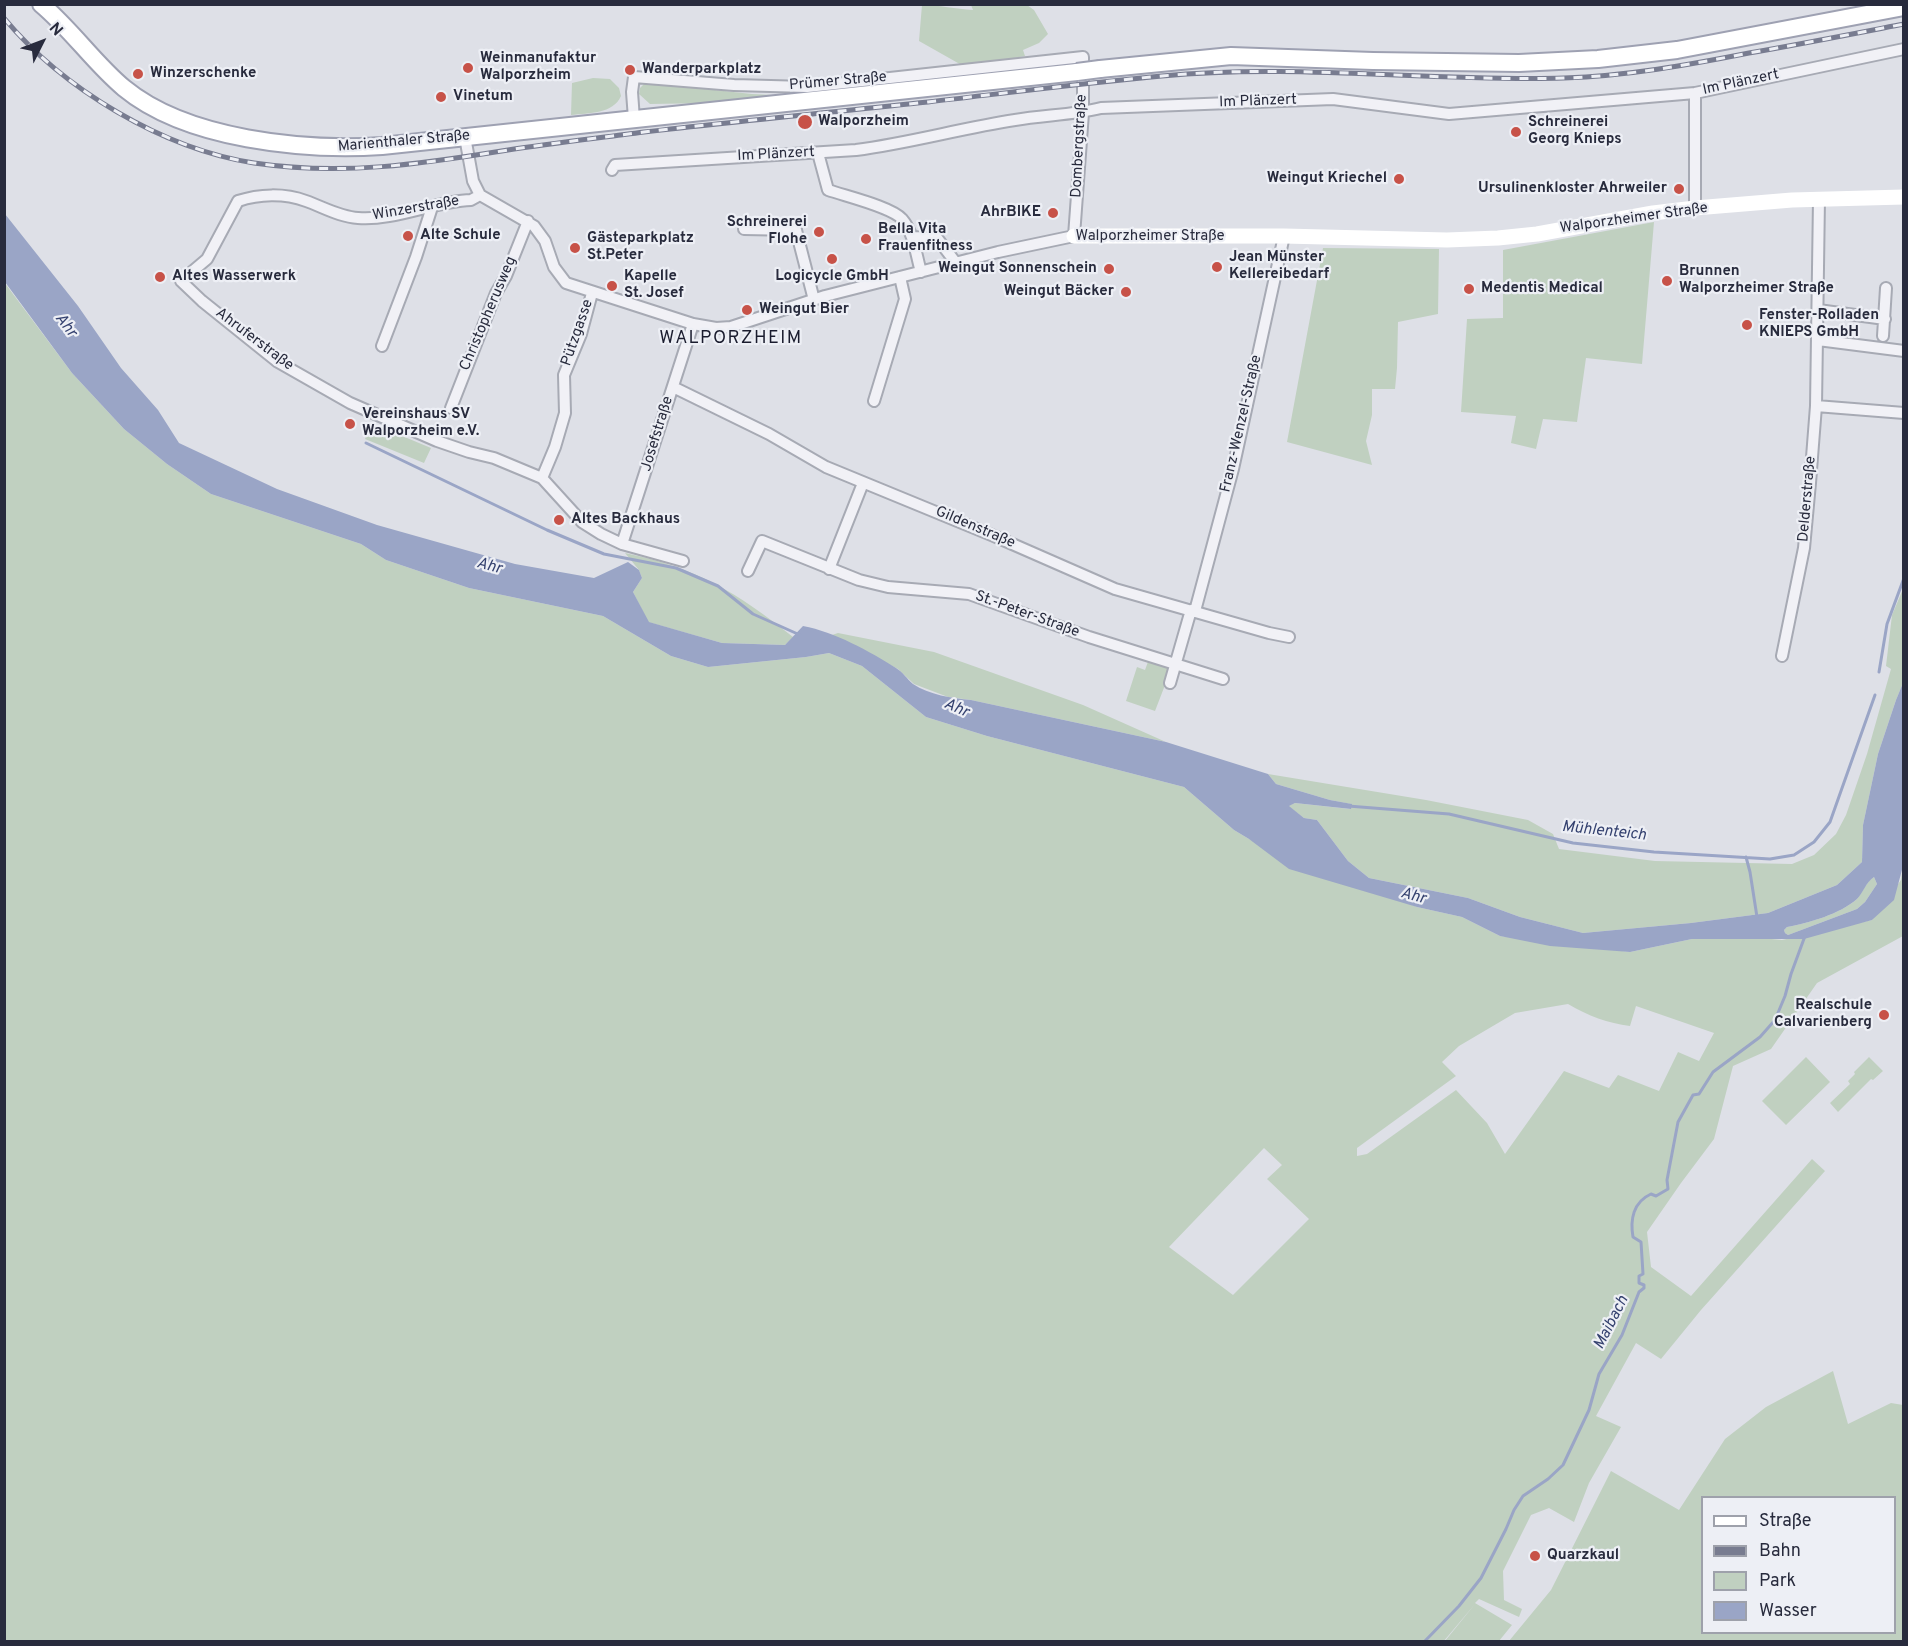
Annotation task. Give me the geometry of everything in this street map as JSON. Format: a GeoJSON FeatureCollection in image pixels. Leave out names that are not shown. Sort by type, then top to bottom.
{"type":"FeatureCollection","features":[{"type":"Feature","properties":{"kind":"main road","name":"Marienthaler Straße"},"geometry":{"type":"LineString","coordinates":[[41,4],[73,33],[126,90],[162,111],[197,124],[275,143],[322,147],[382,146],[634,119],[1080,64],[1100,69],[1231,56],[1519,63],[1598,59],[1677,50],[1904,7]]}},
{"type":"Feature","properties":{"kind":"street","name":"Im Plänzert"},"geometry":{"type":"LineString","coordinates":[[612,170],[615,165],[818,153],[894,145],[1017,119],[1083,113],[1101,108],[1332,99],[1449,114],[1695,93],[1904,49]]}},
{"type":"Feature","properties":{"kind":"street","name":"Dombergstraße"},"geometry":{"type":"LineString","coordinates":[[1074,236],[1083,113],[1080,64]]}},
{"type":"Feature","properties":{"kind":"street","name":"Prümer Straße"},"geometry":{"type":"LineString","coordinates":[[634,119],[632,92],[634,77],[734,85],[807,87],[1080,64]]}},
{"type":"Feature","properties":{"kind":"street"},"geometry":{"type":"LineString","coordinates":[[1695,93],[1695,208]]}},
{"type":"Feature","properties":{"kind":"street"},"geometry":{"type":"LineString","coordinates":[[465,137],[473,181],[480,195]]}},
{"type":"Feature","properties":{"kind":"street"},"geometry":{"type":"LineString","coordinates":[[818,153],[828,190],[892,212],[902,219],[912,237],[921,272]]}},
{"type":"Feature","properties":{"kind":"street","name":"Winzerstraße"},"geometry":{"type":"LineString","coordinates":[[181,281],[207,259],[238,201],[284,195],[345,216],[359,218],[404,213],[471,200],[480,195]]}},
{"type":"Feature","properties":{"kind":"street","name":"Walporzheimer Straße"},"geometry":{"type":"LineString","coordinates":[[480,195],[528,221],[545,241],[559,276],[566,283],[693,324],[716,328],[731,327],[814,300],[900,277],[1074,236],[1284,236],[1447,240],[1497,238],[1537,234],[1653,213],[1695,208],[1819,199],[1904,197]]}},
{"type":"Feature","properties":{"kind":"street","name":"Delderstraße"},"geometry":{"type":"LineString","coordinates":[[1782,656],[1804,548],[1816,406],[1819,199]]}},
{"type":"Feature","properties":{"kind":"street"},"geometry":{"type":"LineString","coordinates":[[382,346],[416,257],[432,207]]}},
{"type":"Feature","properties":{"kind":"street","name":"Christopherusweg"},"geometry":{"type":"LineString","coordinates":[[451,408],[496,293],[506,276],[528,221]]}},
{"type":"Feature","properties":{"kind":"street"},"geometry":{"type":"LineString","coordinates":[[744,229],[796,230],[814,300]]}},
{"type":"Feature","properties":{"kind":"street","name":"Franz-Wenzel-Straße"},"geometry":{"type":"LineString","coordinates":[[1170,683],[1233,469],[1284,236]]}},
{"type":"Feature","properties":{"kind":"street"},"geometry":{"type":"LineString","coordinates":[[912,237],[937,238],[956,263]]}},
{"type":"Feature","properties":{"kind":"street"},"geometry":{"type":"LineString","coordinates":[[874,401],[905,299],[900,277]]}},
{"type":"Feature","properties":{"kind":"street","name":"Ahruferstraße"},"geometry":{"type":"LineString","coordinates":[[181,281],[209,307],[278,362],[350,403],[437,441],[494,458],[542,478],[582,522],[623,541],[682,561]]}},
{"type":"Feature","properties":{"kind":"street"},"geometry":{"type":"LineString","coordinates":[[1883,336],[1886,288]]}},
{"type":"Feature","properties":{"kind":"street","name":"Pützgasse"},"geometry":{"type":"LineString","coordinates":[[542,478],[555,447],[565,413],[564,375],[581,334],[592,293]]}},
{"type":"Feature","properties":{"kind":"street"},"geometry":{"type":"LineString","coordinates":[[1818,310],[1885,319]]}},
{"type":"Feature","properties":{"kind":"street","name":"Josefstraße"},"geometry":{"type":"LineString","coordinates":[[623,541],[693,324]]}},
{"type":"Feature","properties":{"kind":"street"},"geometry":{"type":"LineString","coordinates":[[1818,340],[1904,351]]}},
{"type":"Feature","properties":{"kind":"street","name":"Gildenstraße"},"geometry":{"type":"LineString","coordinates":[[673,387],[769,434],[826,467],[1115,589],[1289,637]]}},
{"type":"Feature","properties":{"kind":"street"},"geometry":{"type":"LineString","coordinates":[[1816,406],[1904,413]]}},
{"type":"Feature","properties":{"kind":"street"},"geometry":{"type":"LineString","coordinates":[[829,569],[863,483]]}},
{"type":"Feature","properties":{"kind":"street","name":"St.-Peter-Straße"},"geometry":{"type":"LineString","coordinates":[[748,571],[762,541],[859,580],[888,587],[969,594],[1089,637],[1223,679]]}},
{"type":"Feature","properties":{"kind":"green space"},"geometry":{"type":"Polygon","coordinates":[[[922,5],[973,10],[971,5],[1027,5],[1034,10],[1048,34],[1039,43],[1023,50],[1025,56],[965,67],[919,41],[922,5]]]}},
{"type":"Feature","properties":{"kind":"green space"},"geometry":{"type":"Polygon","coordinates":[[[593,78],[610,79],[619,88],[621,96],[617,102],[606,109],[571,115],[572,83],[593,78]]]}},
{"type":"Feature","properties":{"kind":"green space"},"geometry":{"type":"Polygon","coordinates":[[[649,83],[752,94],[795,96],[715,103],[650,104],[639,94],[640,88],[649,83]]]}},
{"type":"Feature","properties":{"kind":"green space"},"geometry":{"type":"Polygon","coordinates":[[[1654,222],[1642,364],[1586,358],[1577,422],[1543,419],[1536,449],[1511,443],[1516,416],[1461,412],[1467,319],[1503,318],[1503,250],[1654,222]]]}},
{"type":"Feature","properties":{"kind":"green space"},"geometry":{"type":"Polygon","coordinates":[[[1323,248],[1439,249],[1438,314],[1398,322],[1395,389],[1372,389],[1372,415],[1366,441],[1372,465],[1287,442],[1323,248]]]}},
{"type":"Feature","properties":{"kind":"green space"},"geometry":{"type":"Polygon","coordinates":[[[4,282],[72,373],[124,429],[167,464],[211,494],[361,544],[386,560],[469,588],[603,616],[671,656],[708,667],[829,653],[862,666],[926,717],[987,736],[1184,787],[1234,830],[1249,839],[1417,907],[1462,917],[1500,936],[1630,952],[1692,939],[1751,937],[1782,940],[1872,920],[1901,880],[1903,866],[1903,936],[1817,983],[1771,1049],[1733,1066],[1714,1139],[1647,1232],[1651,1267],[1691,1296],[1812,1159],[1825,1171],[1701,1310],[1661,1359],[1636,1343],[1596,1416],[1621,1427],[1589,1483],[1574,1522],[1549,1508],[1531,1515],[1503,1571],[1504,1600],[1522,1609],[1519,1617],[1479,1599],[1475,1603],[1512,1625],[1499,1641],[1445,1641],[1475,1604],[1443,1642],[5,1641],[4,282]],[[1568,1004],[1515,1013],[1459,1046],[1442,1062],[1456,1076],[1357,1148],[1357,1156],[1367,1154],[1456,1090],[1487,1123],[1505,1154],[1564,1071],[1609,1088],[1618,1075],[1659,1091],[1678,1052],[1699,1061],[1714,1033],[1636,1006],[1630,1026],[1598,1018],[1568,1004]],[[1264,1148],[1169,1247],[1233,1295],[1309,1219],[1267,1179],[1282,1165],[1264,1148]]]}},
{"type":"Feature","properties":{"kind":"green space"},"geometry":{"type":"Polygon","coordinates":[[[371,423],[431,448],[424,463],[365,439],[371,423]]]}},
{"type":"Feature","properties":{"kind":"green space"},"geometry":{"type":"Polygon","coordinates":[[[625,553],[674,566],[715,584],[753,607],[793,637],[785,645],[722,643],[648,622],[633,592],[642,578],[639,570],[625,553]]]}},
{"type":"Feature","properties":{"kind":"green space"},"geometry":{"type":"Polygon","coordinates":[[[1903,589],[1903,683],[1878,754],[1863,825],[1862,862],[1837,885],[1768,913],[1583,933],[1520,917],[1468,898],[1369,878],[1348,861],[1317,820],[1304,818],[1288,806],[1295,803],[1350,809],[1351,804],[1276,784],[1268,774],[1426,800],[1528,820],[1553,834],[1559,849],[1655,861],[1792,864],[1814,855],[1836,834],[1846,815],[1867,754],[1891,669],[1886,666],[1892,615],[1903,589]]]}},
{"type":"Feature","properties":{"kind":"green space"},"geometry":{"type":"Polygon","coordinates":[[[838,633],[934,652],[1083,705],[1166,742],[948,697],[914,684],[898,669],[832,635],[838,633]]]}},
{"type":"Feature","properties":{"kind":"green space"},"geometry":{"type":"Polygon","coordinates":[[[1149,659],[1172,667],[1155,711],[1126,701],[1137,667],[1145,670],[1149,659]]]}},
{"type":"Feature","properties":{"kind":"green space"},"geometry":{"type":"Polygon","coordinates":[[[1874,877],[1877,884],[1865,902],[1857,909],[1788,935],[1785,933],[1784,930],[1787,927],[1824,917],[1850,904],[1857,899],[1874,877]]]}},
{"type":"Feature","properties":{"kind":"green space"},"geometry":{"type":"Polygon","coordinates":[[[1806,1057],[1830,1082],[1786,1125],[1762,1101],[1806,1057]]]}},
{"type":"Feature","properties":{"kind":"green space"},"geometry":{"type":"Polygon","coordinates":[[[1869,1057],[1883,1071],[1873,1080],[1871,1079],[1838,1112],[1830,1103],[1850,1084],[1848,1081],[1855,1074],[1854,1072],[1869,1057]]]}},
{"type":"Feature","properties":{"kind":"green space"},"geometry":{"type":"Polygon","coordinates":[[[1833,1371],[1848,1424],[1891,1403],[1903,1405],[1903,1641],[1509,1641],[1551,1590],[1611,1471],[1679,1510],[1725,1439],[1766,1407],[1833,1371]]]}},
{"type":"Feature","properties":{"kind":"water","name":"Ahr"},"geometry":{"type":"Polygon","coordinates":[[[5,214],[78,306],[121,368],[158,410],[179,443],[277,489],[377,525],[515,564],[594,578],[628,562],[639,570],[642,578],[633,592],[649,622],[722,643],[785,645],[803,626],[839,637],[863,649],[898,670],[919,688],[933,693],[1166,742],[1268,774],[1276,784],[1352,804],[1351,809],[1295,803],[1289,806],[1304,818],[1317,820],[1348,861],[1369,878],[1468,898],[1520,917],[1583,933],[1768,913],[1837,885],[1862,862],[1863,825],[1878,754],[1903,683],[1903,866],[1894,900],[1872,920],[1804,939],[1692,939],[1630,952],[1550,946],[1500,936],[1462,917],[1417,907],[1289,869],[1234,830],[1184,787],[987,736],[926,717],[862,666],[829,653],[708,667],[671,656],[603,616],[469,588],[386,560],[361,544],[211,494],[167,464],[124,429],[72,373],[5,282],[5,214]],[[1874,877],[1857,899],[1850,904],[1824,917],[1787,927],[1784,930],[1785,933],[1788,935],[1857,909],[1865,902],[1877,884],[1874,877]]]}},
{"type":"Feature","properties":{"kind":"waterway"},"geometry":{"type":"LineString","coordinates":[[366,443],[547,530],[604,554],[676,568],[718,586],[753,614],[800,635]]}},
{"type":"Feature","properties":{"kind":"waterway","name":"Mühlenteich"},"geometry":{"type":"LineString","coordinates":[[1879,672],[1887,624],[1904,578]]}},
{"type":"Feature","properties":{"kind":"waterway","name":"Mühlenteich"},"geometry":{"type":"LineString","coordinates":[[1348,806],[1449,814],[1573,843],[1654,852],[1770,859],[1794,855],[1814,842],[1830,822],[1875,695]]}},
{"type":"Feature","properties":{"kind":"waterway"},"geometry":{"type":"LineString","coordinates":[[1746,857],[1757,917]]}},
{"type":"Feature","properties":{"kind":"waterway","name":"Maibach"},"geometry":{"type":"LineString","coordinates":[[1424,1642],[1459,1606],[1481,1578],[1523,1496],[1548,1479],[1563,1465],[1589,1410],[1599,1374],[1622,1335],[1639,1292],[1644,1288],[1644,1285],[1639,1283],[1639,1276],[1643,1274],[1641,1242],[1633,1237],[1632,1231],[1634,1212],[1645,1197],[1651,1194],[1656,1196],[1668,1189],[1667,1180],[1678,1122],[1693,1095],[1699,1094],[1713,1072],[1760,1037],[1775,1020],[1805,936]]}},
{"type":"Feature","properties":{"kind":"railway"},"geometry":{"type":"LineString","coordinates":[[4,18],[55,69],[117,112],[150,130],[220,156],[254,163],[319,168],[413,164],[644,132],[1162,76],[1262,71],[1514,79],[1611,75],[1703,62],[1904,24]]}},
{"type":"Feature","properties":{"kind":"place","name":"Weinmanufaktur Walporzheim"},"geometry":{"type":"Point","coordinates":[468,68]}},
{"type":"Feature","properties":{"kind":"place","name":"Wanderparkplatz"},"geometry":{"type":"Point","coordinates":[630,70]}},
{"type":"Feature","properties":{"kind":"place","name":"Winzerschenke"},"geometry":{"type":"Point","coordinates":[138,74]}},
{"type":"Feature","properties":{"kind":"place","name":"Vinetum"},"geometry":{"type":"Point","coordinates":[441,97]}},
{"type":"Feature","properties":{"kind":"place","name":"Walporzheim"},"geometry":{"type":"Point","coordinates":[805,122]}},
{"type":"Feature","properties":{"kind":"place","name":"Schreinerei Georg Knieps"},"geometry":{"type":"Point","coordinates":[1516,132]}},
{"type":"Feature","properties":{"kind":"place","name":"Weingut Kriechel"},"geometry":{"type":"Point","coordinates":[1399,179]}},
{"type":"Feature","properties":{"kind":"place","name":"Ursulinenkloster Ahrweiler"},"geometry":{"type":"Point","coordinates":[1679,189]}},
{"type":"Feature","properties":{"kind":"place","name":"AhrBIKE"},"geometry":{"type":"Point","coordinates":[1053,213]}},
{"type":"Feature","properties":{"kind":"place","name":"Schreinerei Flohe"},"geometry":{"type":"Point","coordinates":[819,232]}},
{"type":"Feature","properties":{"kind":"place","name":"Alte Schule"},"geometry":{"type":"Point","coordinates":[408,236]}},
{"type":"Feature","properties":{"kind":"place","name":"Bella Vita Frauenfitness"},"geometry":{"type":"Point","coordinates":[866,239]}},
{"type":"Feature","properties":{"kind":"place","name":"Gästeparkplatz St.Peter"},"geometry":{"type":"Point","coordinates":[575,248]}},
{"type":"Feature","properties":{"kind":"place","name":"Logicycle GmbH"},"geometry":{"type":"Point","coordinates":[832,259]}},
{"type":"Feature","properties":{"kind":"place","name":"Jean Münster Kellereibedarf"},"geometry":{"type":"Point","coordinates":[1217,267]}},
{"type":"Feature","properties":{"kind":"place","name":"Weingut Sonnenschein"},"geometry":{"type":"Point","coordinates":[1109,269]}},
{"type":"Feature","properties":{"kind":"place","name":"Altes Wasserwerk"},"geometry":{"type":"Point","coordinates":[160,277]}},
{"type":"Feature","properties":{"kind":"place","name":"Brunnen Walporzheimer Straße"},"geometry":{"type":"Point","coordinates":[1667,281]}},
{"type":"Feature","properties":{"kind":"place","name":"Kapelle St. Josef"},"geometry":{"type":"Point","coordinates":[612,286]}},
{"type":"Feature","properties":{"kind":"place","name":"Medentis Medical"},"geometry":{"type":"Point","coordinates":[1469,289]}},
{"type":"Feature","properties":{"kind":"place","name":"Weingut Bäcker"},"geometry":{"type":"Point","coordinates":[1126,292]}},
{"type":"Feature","properties":{"kind":"place","name":"Weingut Bier"},"geometry":{"type":"Point","coordinates":[747,310]}},
{"type":"Feature","properties":{"kind":"place","name":"Fenster-Rolladen KNIEPS GmbH"},"geometry":{"type":"Point","coordinates":[1747,325]}},
{"type":"Feature","properties":{"kind":"place","name":"Vereinshaus SV Walporzheim e.V."},"geometry":{"type":"Point","coordinates":[350,424]}},
{"type":"Feature","properties":{"kind":"place","name":"Altes Backhaus"},"geometry":{"type":"Point","coordinates":[559,520]}},
{"type":"Feature","properties":{"kind":"place","name":"Realschule Calvarienberg"},"geometry":{"type":"Point","coordinates":[1884,1015]}},
{"type":"Feature","properties":{"kind":"place","name":"Quarzkaul"},"geometry":{"type":"Point","coordinates":[1535,1556]}},
{"type":"Feature","properties":{"kind":"district","name":"WALPORZHEIM"},"geometry":{"type":"Point","coordinates":[731,339]}}]}
